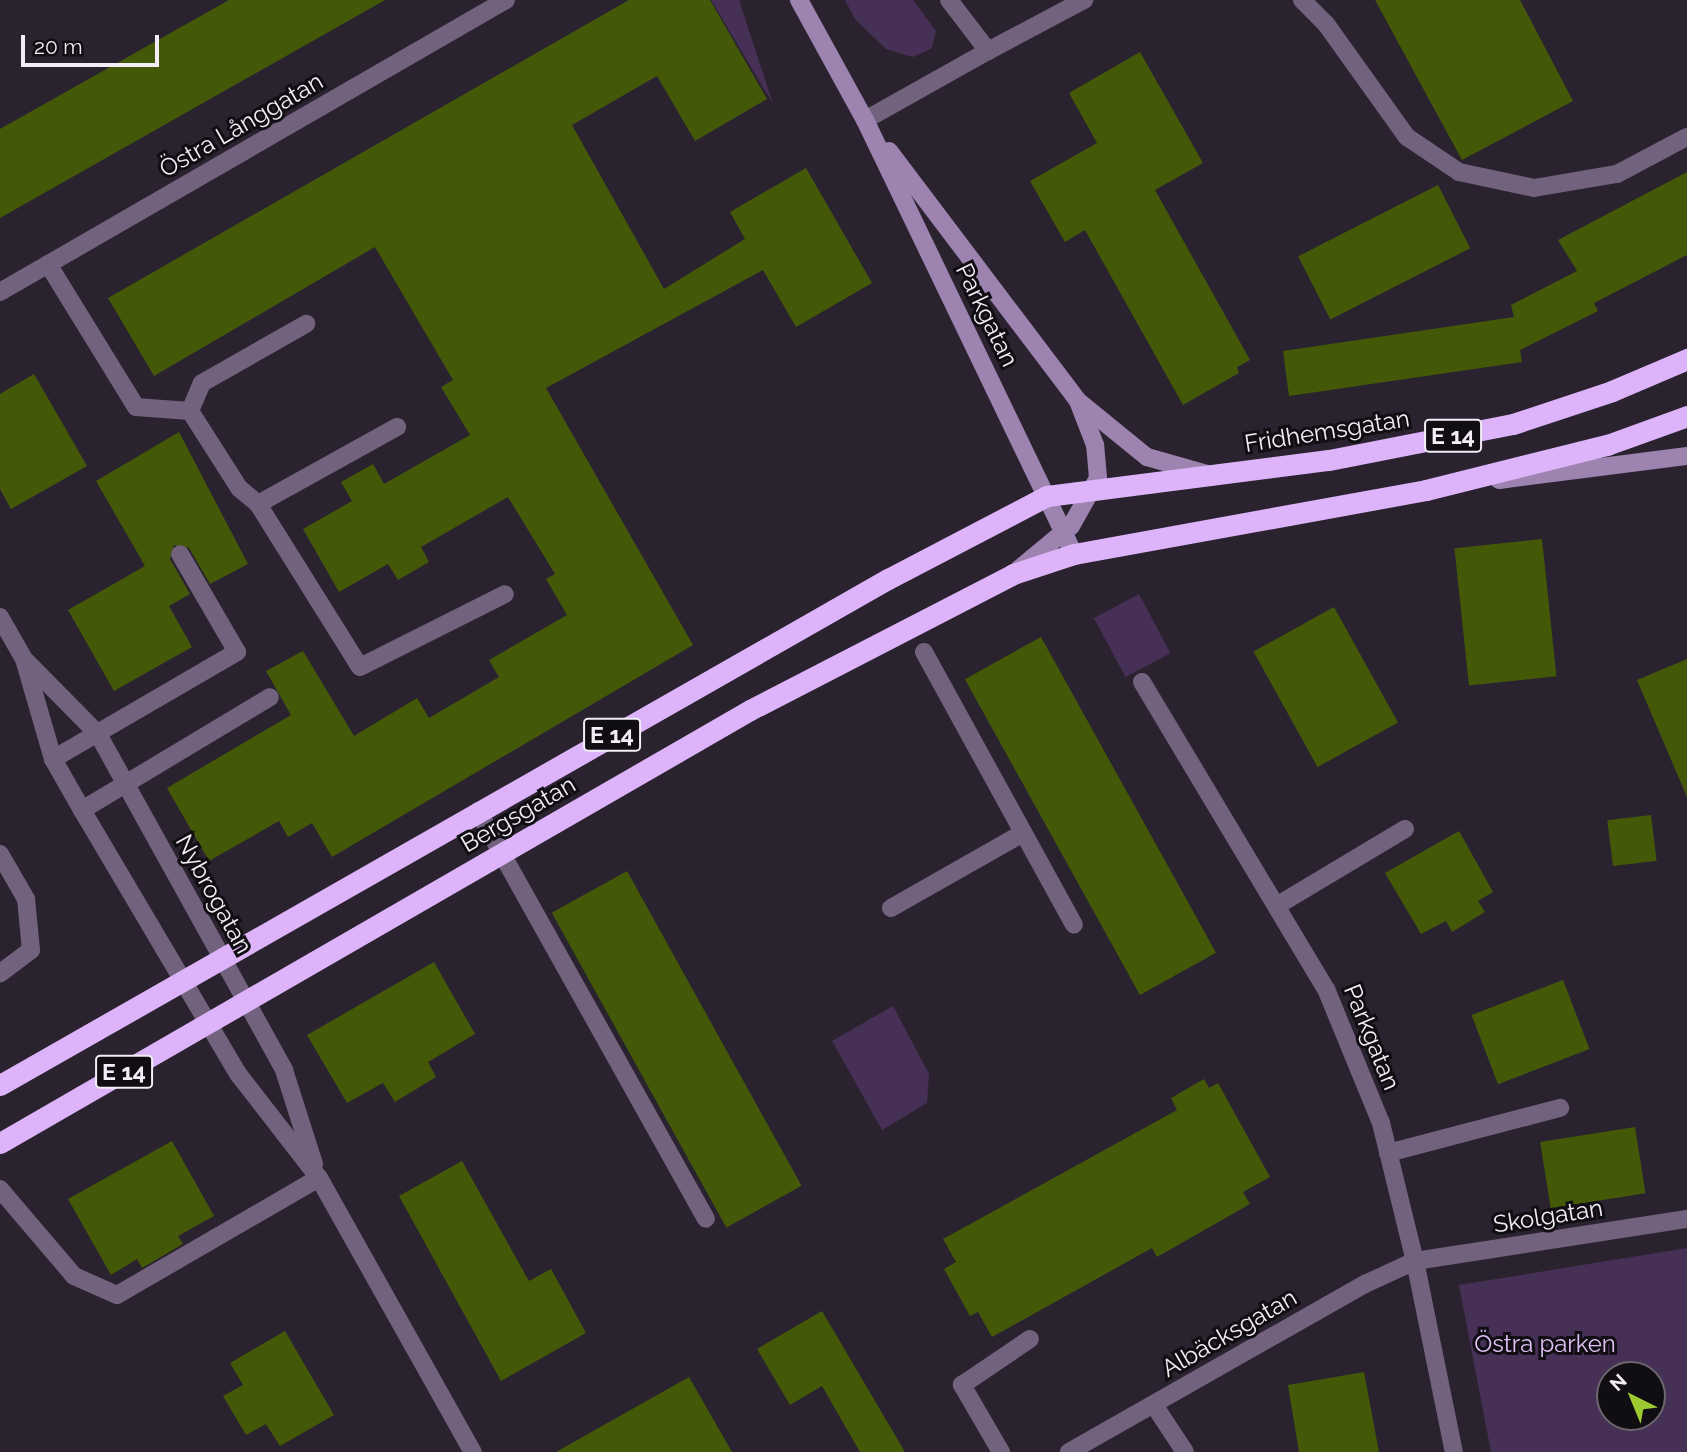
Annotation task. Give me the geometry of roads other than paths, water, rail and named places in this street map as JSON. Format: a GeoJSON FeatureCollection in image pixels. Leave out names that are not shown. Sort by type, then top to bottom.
{"type":"FeatureCollection","features":[{"type":"Feature","properties":{"kind":"highway","name":"Fridhemsgatan"},"geometry":{"type":"LineString","coordinates":[[1046,496],[1329,460],[1513,424],[1612,391],[1687,359]]}},
{"type":"Feature","properties":{"kind":"highway","name":"E 14"},"geometry":{"type":"LineString","coordinates":[[1074,554],[1426,490],[1607,445],[1687,416]]}},
{"type":"Feature","properties":{"kind":"highway","name":"Bergsgatan"},"geometry":{"type":"LineString","coordinates":[[0,1085],[887,579],[1046,496]]}},
{"type":"Feature","properties":{"kind":"highway","name":"Bergsgatan"},"geometry":{"type":"LineString","coordinates":[[0,1143],[766,701],[1013,574],[1074,554]]}},
{"type":"Feature","properties":{"kind":"main road","name":"Parkgatan"},"geometry":{"type":"LineString","coordinates":[[799,0],[865,120],[1074,554]]}},
{"type":"Feature","properties":{"kind":"main road","name":"Parkgatan"},"geometry":{"type":"LineString","coordinates":[[865,120],[1078,401],[1147,457],[1210,475]]}},
{"type":"Feature","properties":{"kind":"main road","name":"Parkgatan"},"geometry":{"type":"LineString","coordinates":[[1013,574],[1064,532],[1098,478],[1095,445],[1078,401]]}},
{"type":"Feature","properties":{"kind":"main road"},"geometry":{"type":"LineString","coordinates":[[1426,490],[1687,456]]}},
{"type":"Feature","properties":{"kind":"street","name":"Östra Långgatan"},"geometry":{"type":"LineString","coordinates":[[0,292],[506,0]]}},
{"type":"Feature","properties":{"kind":"street"},"geometry":{"type":"LineString","coordinates":[[949,0],[988,51]]}},
{"type":"Feature","properties":{"kind":"street"},"geometry":{"type":"LineString","coordinates":[[865,120],[1084,0]]}},
{"type":"Feature","properties":{"kind":"street"},"geometry":{"type":"LineString","coordinates":[[1302,0],[1326,24],[1407,138],[1459,172],[1534,188],[1617,174],[1687,137]]}},
{"type":"Feature","properties":{"kind":"street"},"geometry":{"type":"LineString","coordinates":[[48,264],[136,407],[190,411]]}},
{"type":"Feature","properties":{"kind":"street"},"geometry":{"type":"LineString","coordinates":[[190,411],[202,383],[306,324]]}},
{"type":"Feature","properties":{"kind":"street"},"geometry":{"type":"LineString","coordinates":[[190,411],[239,488],[258,504],[360,667],[505,594]]}},
{"type":"Feature","properties":{"kind":"street"},"geometry":{"type":"LineString","coordinates":[[258,504],[397,427]]}},
{"type":"Feature","properties":{"kind":"street"},"geometry":{"type":"LineString","coordinates":[[53,759],[237,652],[180,554]]}},
{"type":"Feature","properties":{"kind":"street","name":"Nybrogatan"},"geometry":{"type":"LineString","coordinates":[[0,617],[24,659],[53,759],[206,1024],[239,1075],[319,1178],[473,1452]]}},
{"type":"Feature","properties":{"kind":"street"},"geometry":{"type":"LineString","coordinates":[[924,652],[1021,834],[1074,925]]}},
{"type":"Feature","properties":{"kind":"street","name":"Nybrogatan"},"geometry":{"type":"LineString","coordinates":[[24,659],[98,734],[284,1070],[319,1178]]}},
{"type":"Feature","properties":{"kind":"street","name":"Parkgatan"},"geometry":{"type":"LineString","coordinates":[[1142,682],[1326,989],[1388,1153],[1415,1261],[1454,1452]]}},
{"type":"Feature","properties":{"kind":"street"},"geometry":{"type":"LineString","coordinates":[[82,810],[270,697]]}},
{"type":"Feature","properties":{"kind":"street"},"geometry":{"type":"LineString","coordinates":[[478,811],[706,1219]]}},
{"type":"Feature","properties":{"kind":"street"},"geometry":{"type":"LineString","coordinates":[[1278,905],[1405,829]]}},
{"type":"Feature","properties":{"kind":"street"},"geometry":{"type":"LineString","coordinates":[[891,908],[1021,834]]}},
{"type":"Feature","properties":{"kind":"street"},"geometry":{"type":"LineString","coordinates":[[0,853],[26,899],[31,950],[0,973]]}},
{"type":"Feature","properties":{"kind":"street"},"geometry":{"type":"LineString","coordinates":[[1388,1153],[1560,1108]]}},
{"type":"Feature","properties":{"kind":"street"},"geometry":{"type":"LineString","coordinates":[[0,1189],[74,1276],[117,1295],[319,1178]]}},
{"type":"Feature","properties":{"kind":"street","name":"Skolgatan"},"geometry":{"type":"LineString","coordinates":[[1415,1261],[1687,1219]]}},
{"type":"Feature","properties":{"kind":"street","name":"Albäcksgatan"},"geometry":{"type":"LineString","coordinates":[[1069,1452],[1364,1284],[1415,1261]]}},
{"type":"Feature","properties":{"kind":"street"},"geometry":{"type":"LineString","coordinates":[[1001,1452],[962,1385],[1030,1339]]}},
{"type":"Feature","properties":{"kind":"street"},"geometry":{"type":"LineString","coordinates":[[1154,1405],[1185,1452]]}},
{"type":"Feature","properties":{"kind":"park label","name":"Östra parken"},"geometry":{"type":"Point","coordinates":[1545,1344]}}]}
